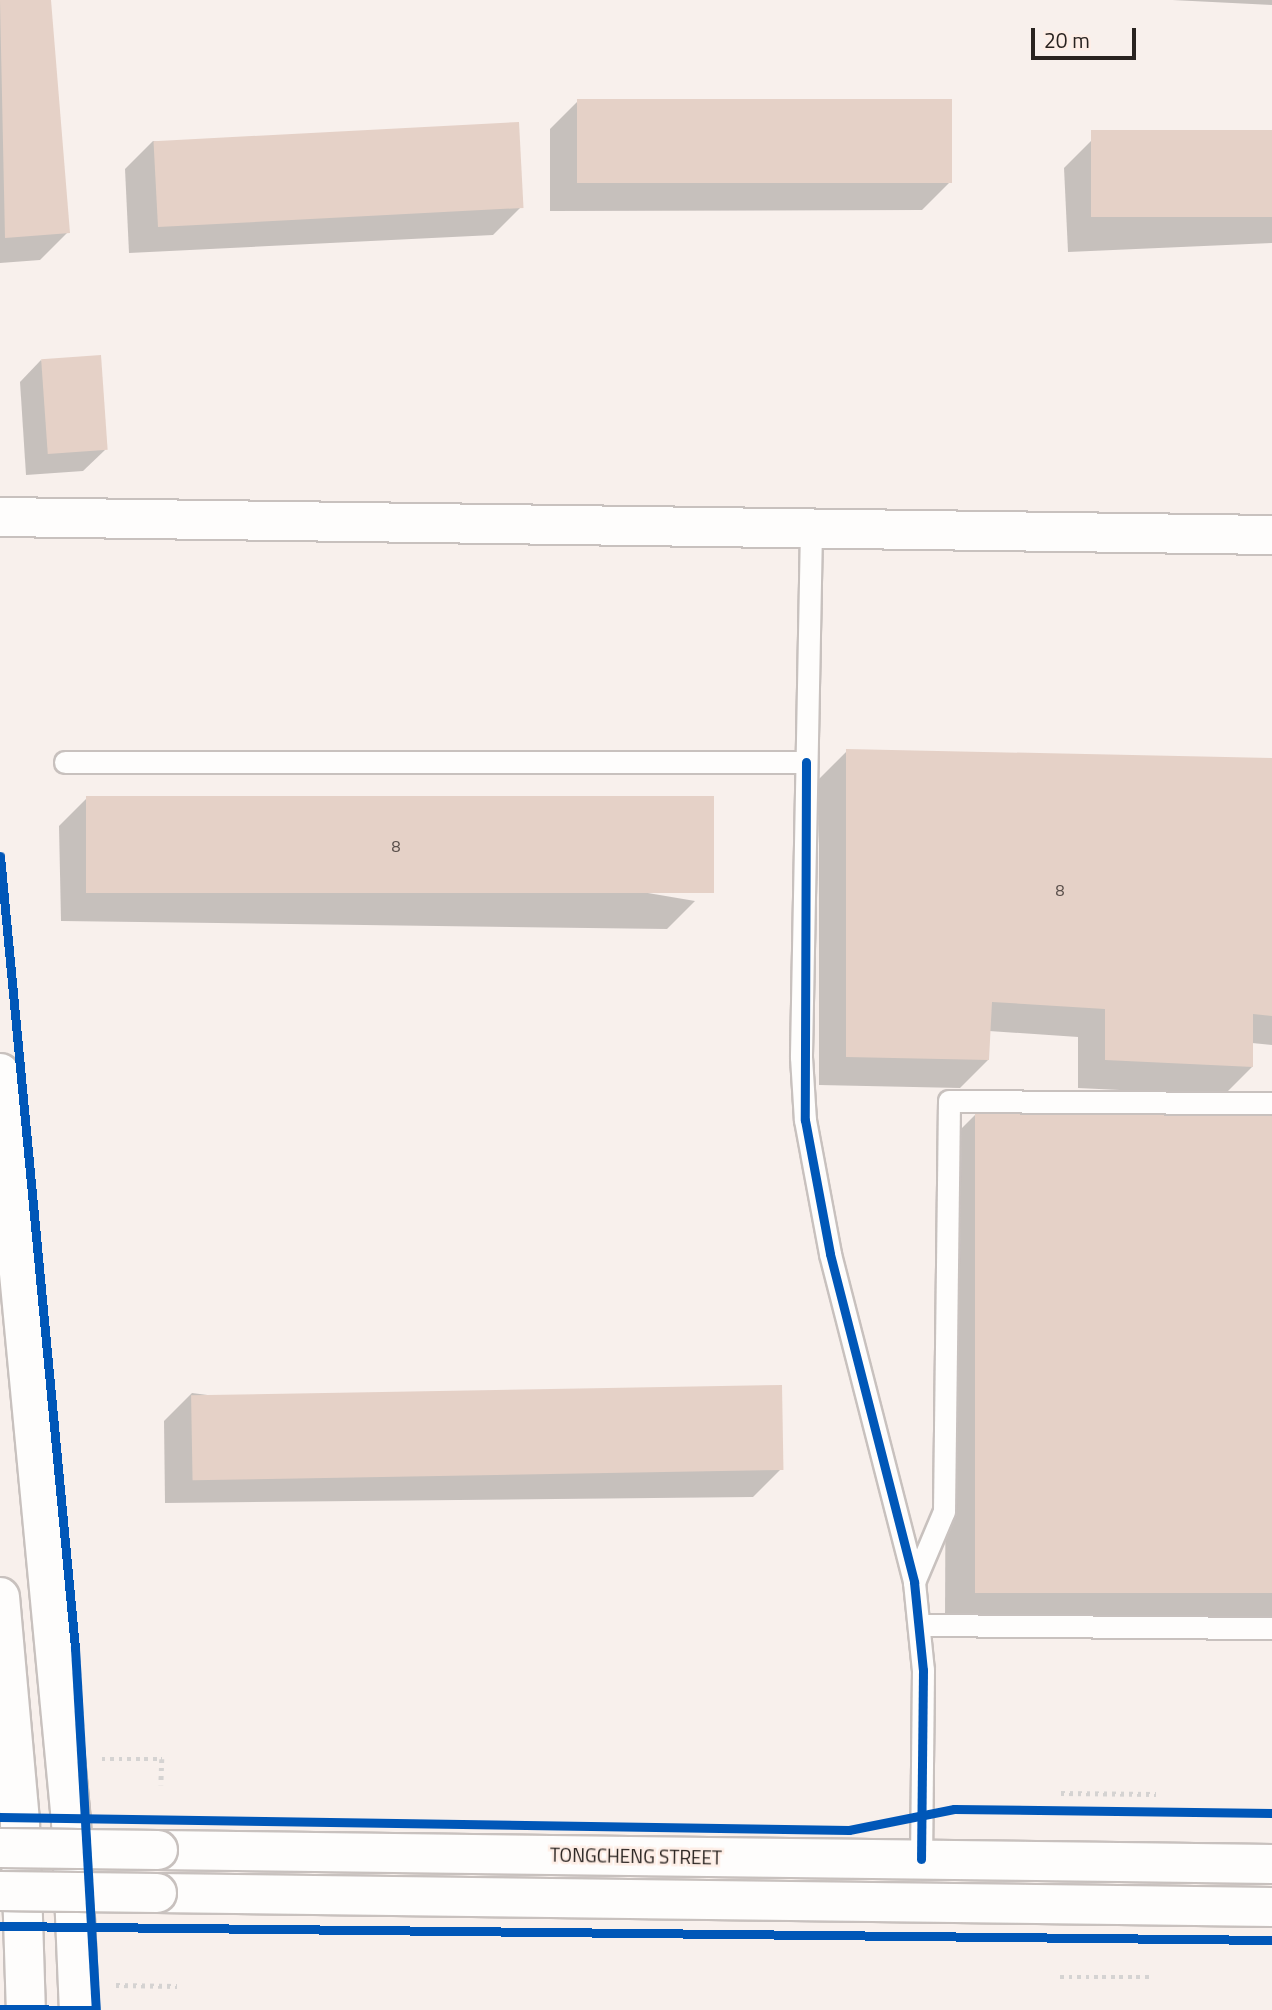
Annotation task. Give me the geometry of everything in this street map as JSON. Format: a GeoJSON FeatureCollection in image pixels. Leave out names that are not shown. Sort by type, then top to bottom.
{"type":"FeatureCollection","features":[{"type":"Feature","properties":{"kind":"main road"},"geometry":{"type":"LineString","coordinates":[[0,517],[1272,535]]}},
{"type":"Feature","properties":{"kind":"main road"},"geometry":{"type":"LineString","coordinates":[[0,1073],[70,1808],[79,2010]]}},
{"type":"Feature","properties":{"kind":"main road"},"geometry":{"type":"LineString","coordinates":[[0,1597],[20,1824],[26,2010]]}},
{"type":"Feature","properties":{"kind":"main road","name":"TONGCHENG STREET"},"geometry":{"type":"LineString","coordinates":[[0,1848],[1272,1864]]}},
{"type":"Feature","properties":{"kind":"main road"},"geometry":{"type":"LineString","coordinates":[[0,1891],[1272,1907]]}},
{"type":"Feature","properties":{"kind":"lane"},"geometry":{"type":"LineString","coordinates":[[811,528],[806,762],[805,1120],[830,1254],[914,1582],[920,1625],[921,1859]]}},
{"type":"Feature","properties":{"kind":"lane"},"geometry":{"type":"LineString","coordinates":[[65,762],[806,762]]}},
{"type":"Feature","properties":{"kind":"lane"},"geometry":{"type":"LineString","coordinates":[[914,1582],[944,1511],[949,1101],[1272,1103]]}},
{"type":"Feature","properties":{"kind":"lane"},"geometry":{"type":"LineString","coordinates":[[920,1625],[1272,1628]]}},
{"type":"Feature","properties":{"kind":"path"},"geometry":{"type":"LineString","coordinates":[[102,1759],[162,1759],[161,1785]]}},
{"type":"Feature","properties":{"kind":"path"},"geometry":{"type":"LineString","coordinates":[[1061,1794],[1156,1794]]}},
{"type":"Feature","properties":{"kind":"path"},"geometry":{"type":"LineString","coordinates":[[1060,1977],[1153,1977]]}},
{"type":"Feature","properties":{"kind":"path"},"geometry":{"type":"LineString","coordinates":[[116,1985],[177,1986]]}},
{"type":"Feature","properties":{"kind":"building"},"geometry":{"type":"Polygon","coordinates":[[[0,0],[51,0],[70,233],[5,238],[0,0]]]}},
{"type":"Feature","properties":{"kind":"building"},"geometry":{"type":"Polygon","coordinates":[[[577,99],[952,99],[952,183],[577,183],[577,99]]]}},
{"type":"Feature","properties":{"kind":"building"},"geometry":{"type":"Polygon","coordinates":[[[519,122],[524,208],[158,227],[154,141],[519,122]]]}},
{"type":"Feature","properties":{"kind":"building"},"geometry":{"type":"Polygon","coordinates":[[[1091,130],[1272,130],[1272,217],[1091,217],[1091,130]]]}},
{"type":"Feature","properties":{"kind":"building"},"geometry":{"type":"Polygon","coordinates":[[[101,355],[108,450],[48,454],[41,359],[101,355]]]}},
{"type":"Feature","properties":{"kind":"building"},"geometry":{"type":"Polygon","coordinates":[[[846,749],[1272,758],[1272,1016],[1253,1014],[1253,1067],[1105,1060],[1105,1009],[992,1002],[989,1060],[846,1057],[846,749]]]}},
{"type":"Feature","properties":{"kind":"building"},"geometry":{"type":"Polygon","coordinates":[[[86,796],[714,796],[714,893],[86,893],[86,796]]]}},
{"type":"Feature","properties":{"kind":"building"},"geometry":{"type":"Polygon","coordinates":[[[975,1113],[1272,1113],[1272,1593],[975,1593],[975,1113]]]}},
{"type":"Feature","properties":{"kind":"building"},"geometry":{"type":"Polygon","coordinates":[[[782,1385],[783,1470],[193,1480],[191,1395],[782,1385]]]}},
{"type":"Feature","properties":{"kind":"cycle path"},"geometry":{"type":"LineString","coordinates":[[806,762],[805,1120],[830,1254],[914,1582],[923,1670],[921,1859]]}},
{"type":"Feature","properties":{"kind":"cycle path"},"geometry":{"type":"LineString","coordinates":[[0,856],[75,1648],[96,2010]]}},
{"type":"Feature","properties":{"kind":"cycle path"},"geometry":{"type":"LineString","coordinates":[[0,1817],[849,1830],[954,1809],[1272,1813]]}},
{"type":"Feature","properties":{"kind":"cycle path"},"geometry":{"type":"LineString","coordinates":[[0,1926],[1272,1940]]}},
{"type":"Feature","properties":{"kind":"cycle path"},"geometry":{"type":"LineString","coordinates":[[0,2009],[91,2010]]}}]}
